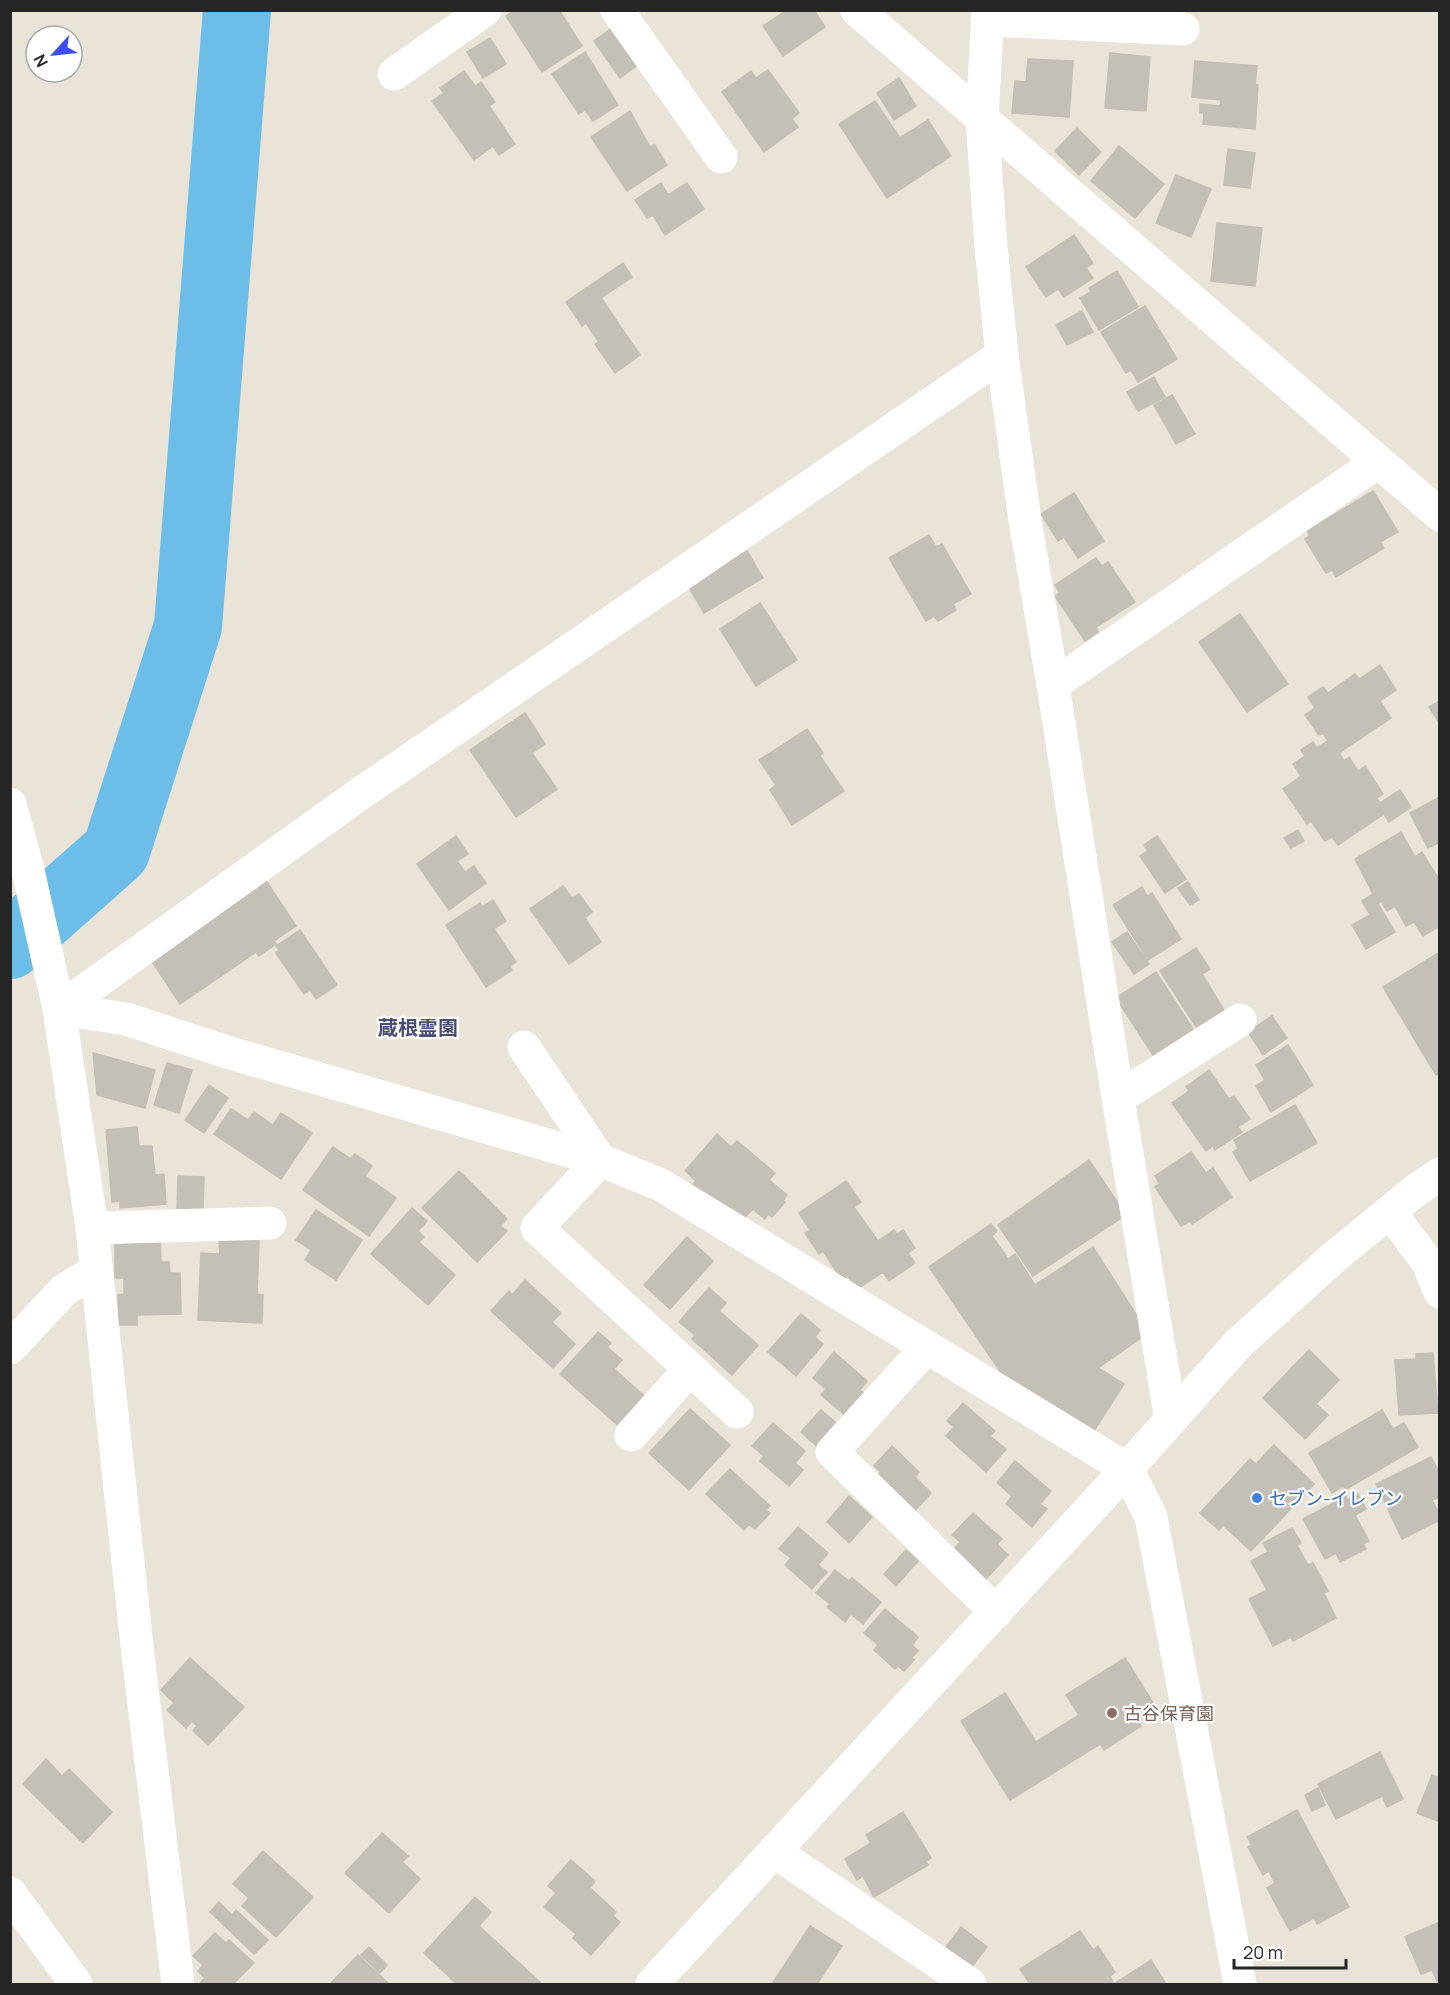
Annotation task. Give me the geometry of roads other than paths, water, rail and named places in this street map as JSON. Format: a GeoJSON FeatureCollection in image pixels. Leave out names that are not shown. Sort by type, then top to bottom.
{"type":"FeatureCollection","features":[{"type":"Feature","properties":{"kind":"street"},"geometry":{"type":"LineString","coordinates":[[394,74],[485,10]]}},
{"type":"Feature","properties":{"kind":"street"},"geometry":{"type":"LineString","coordinates":[[617,10],[720,157]]}},
{"type":"Feature","properties":{"kind":"street"},"geometry":{"type":"LineString","coordinates":[[857,10],[1440,515]]}},
{"type":"Feature","properties":{"kind":"street"},"geometry":{"type":"LineString","coordinates":[[1171,1420],[1025,520],[1002,355],[991,247],[982,119],[987,15],[1183,29]]}},
{"type":"Feature","properties":{"kind":"street"},"geometry":{"type":"LineString","coordinates":[[59,1010],[364,791],[1002,355]]}},
{"type":"Feature","properties":{"kind":"street"},"geometry":{"type":"LineString","coordinates":[[1053,685],[1378,462]]}},
{"type":"Feature","properties":{"kind":"street"},"geometry":{"type":"LineString","coordinates":[[10,804],[19,873],[59,1010],[92,1228],[138,1655],[178,1984]]}},
{"type":"Feature","properties":{"kind":"street"},"geometry":{"type":"LineString","coordinates":[[59,1010],[126,1019],[230,1053],[600,1160],[661,1185],[1127,1469],[1151,1517],[1240,1984]]}},
{"type":"Feature","properties":{"kind":"street"},"geometry":{"type":"LineString","coordinates":[[1118,1098],[1240,1020]]}},
{"type":"Feature","properties":{"kind":"street"},"geometry":{"type":"LineString","coordinates":[[524,1047],[600,1160]]}},
{"type":"Feature","properties":{"kind":"street"},"geometry":{"type":"LineString","coordinates":[[600,1160],[537,1228],[737,1412]]}},
{"type":"Feature","properties":{"kind":"street"},"geometry":{"type":"LineString","coordinates":[[652,1984],[1127,1469],[1238,1344],[1334,1258],[1415,1191],[1440,1174]]}},
{"type":"Feature","properties":{"kind":"street"},"geometry":{"type":"LineString","coordinates":[[1390,1212],[1428,1263],[1440,1292]]}},
{"type":"Feature","properties":{"kind":"street"},"geometry":{"type":"LineString","coordinates":[[92,1228],[270,1223]]}},
{"type":"Feature","properties":{"kind":"street"},"geometry":{"type":"LineString","coordinates":[[10,1348],[64,1290],[95,1271]]}},
{"type":"Feature","properties":{"kind":"street"},"geometry":{"type":"LineString","coordinates":[[927,1347],[832,1452],[996,1612]]}},
{"type":"Feature","properties":{"kind":"street"},"geometry":{"type":"LineString","coordinates":[[631,1435],[690,1369]]}},
{"type":"Feature","properties":{"kind":"street"},"geometry":{"type":"LineString","coordinates":[[775,1852],[970,1984]]}},
{"type":"Feature","properties":{"kind":"street"},"geometry":{"type":"LineString","coordinates":[[10,1893],[76,1984]]}},
{"type":"Feature","properties":{"kind":"waterway"},"geometry":{"type":"LineString","coordinates":[[10,945],[116,851],[188,626],[237,10]]}},
{"type":"Feature","properties":{"kind":"place","name":"セブン-イレブン"},"geometry":{"type":"Point","coordinates":[1257,1498]}},
{"type":"Feature","properties":{"kind":"place","name":"古谷保育園"},"geometry":{"type":"Point","coordinates":[1112,1713]}},
{"type":"Feature","properties":{"kind":"district","name":"蔵根霊園"},"geometry":{"type":"Point","coordinates":[418,1027]}}]}
